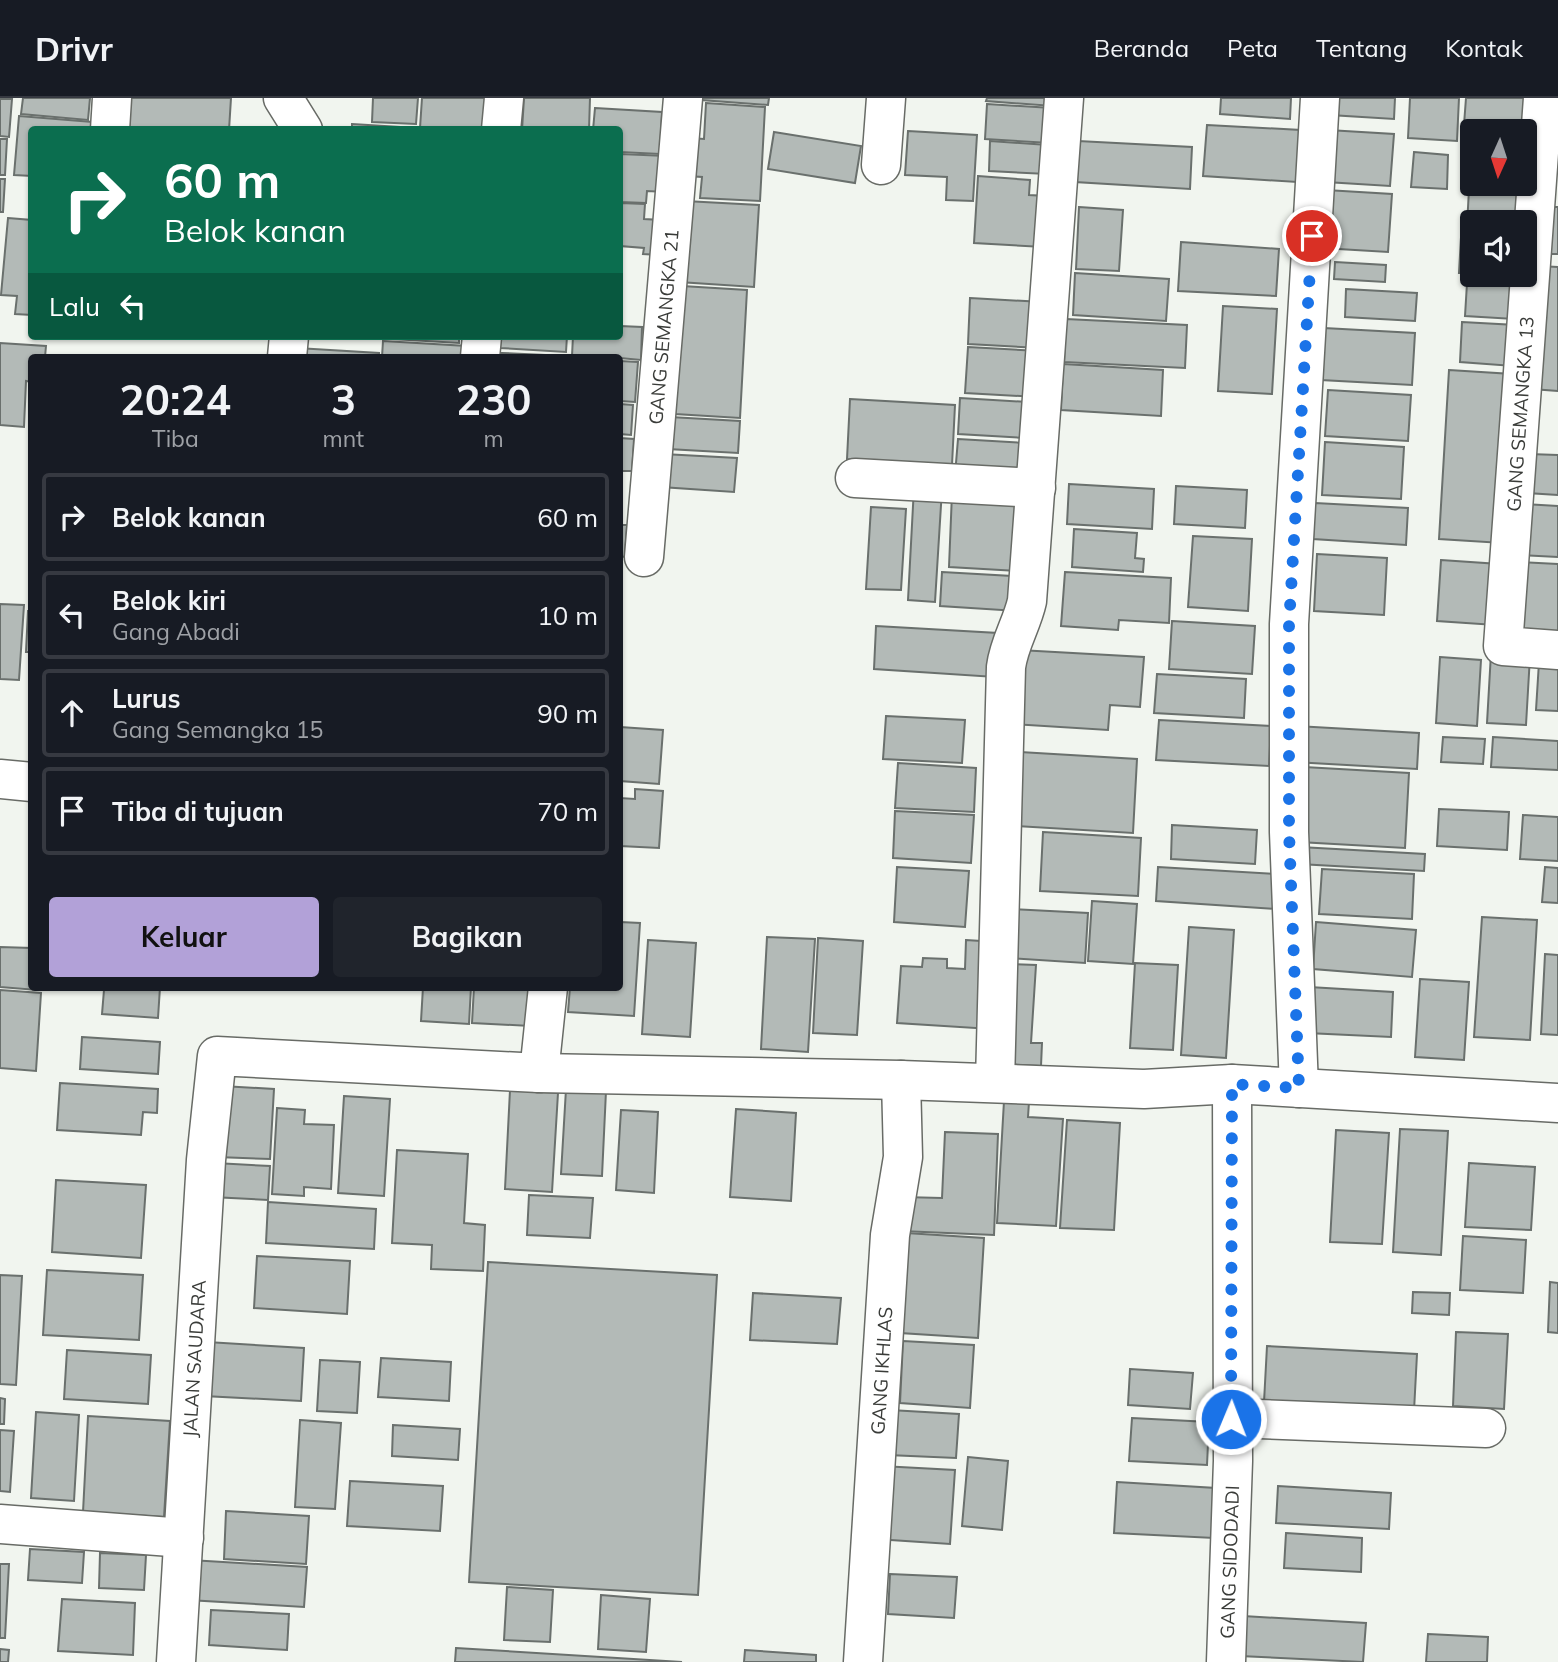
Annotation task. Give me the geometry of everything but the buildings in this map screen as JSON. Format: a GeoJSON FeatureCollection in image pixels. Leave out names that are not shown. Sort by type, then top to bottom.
{"type":"FeatureCollection","features":[{"type":"Feature","properties":{"kind":"street"},"geometry":{"type":"LineString","coordinates":[[110,126],[112,98]]}},
{"type":"Feature","properties":{"kind":"street"},"geometry":{"type":"LineString","coordinates":[[501,126],[504,98]]}},
{"type":"Feature","properties":{"kind":"street","name":"GANG SEMANGKA 21"},"geometry":{"type":"LineString","coordinates":[[644,556],[683,98]]}},
{"type":"Feature","properties":{"kind":"street"},"geometry":{"type":"LineString","coordinates":[[881,165],[886,98]]}},
{"type":"Feature","properties":{"kind":"street"},"geometry":{"type":"LineString","coordinates":[[995,1082],[1006,667],[1027,601],[1064,98]]}},
{"type":"Feature","properties":{"kind":"street"},"geometry":{"type":"LineString","coordinates":[[1299,1088],[1289,832],[1289,624],[1320,98]]}},
{"type":"Feature","properties":{"kind":"street","name":"GANG SEMANGKA 13"},"geometry":{"type":"LineString","coordinates":[[1543,98],[1503,646],[1558,650]]}},
{"type":"Feature","properties":{"kind":"street"},"geometry":{"type":"LineString","coordinates":[[855,478],[1036,488]]}},
{"type":"Feature","properties":{"kind":"street"},"geometry":{"type":"LineString","coordinates":[[0,779],[28,782]]}},
{"type":"Feature","properties":{"kind":"street"},"geometry":{"type":"LineString","coordinates":[[548,991],[539,1073],[995,1082],[1144,1089],[1232,1084],[1558,1103]]}},
{"type":"Feature","properties":{"kind":"street","name":"JALAN SAUDARA"},"geometry":{"type":"LineString","coordinates":[[176,1662],[206,1160],[217,1056],[539,1073]]}},
{"type":"Feature","properties":{"kind":"street","name":"GANG IKHLAS"},"geometry":{"type":"LineString","coordinates":[[863,1662],[890,1235],[903,1157],[901,1080]]}},
{"type":"Feature","properties":{"kind":"street","name":"GANG SIDODADI"},"geometry":{"type":"LineString","coordinates":[[1226,1662],[1233,1461],[1232,1084]]}},
{"type":"Feature","properties":{"kind":"street"},"geometry":{"type":"LineString","coordinates":[[1231,1419],[1486,1428]]}},
{"type":"Feature","properties":{"kind":"street"},"geometry":{"type":"LineString","coordinates":[[0,1524],[184,1538]]}},
{"type":"Feature","properties":{"kind":"route"},"geometry":{"type":"LineString","coordinates":[[1231,1419],[1232,1084],[1299,1088],[1289,832],[1289,624],[1312,236]]}}]}
